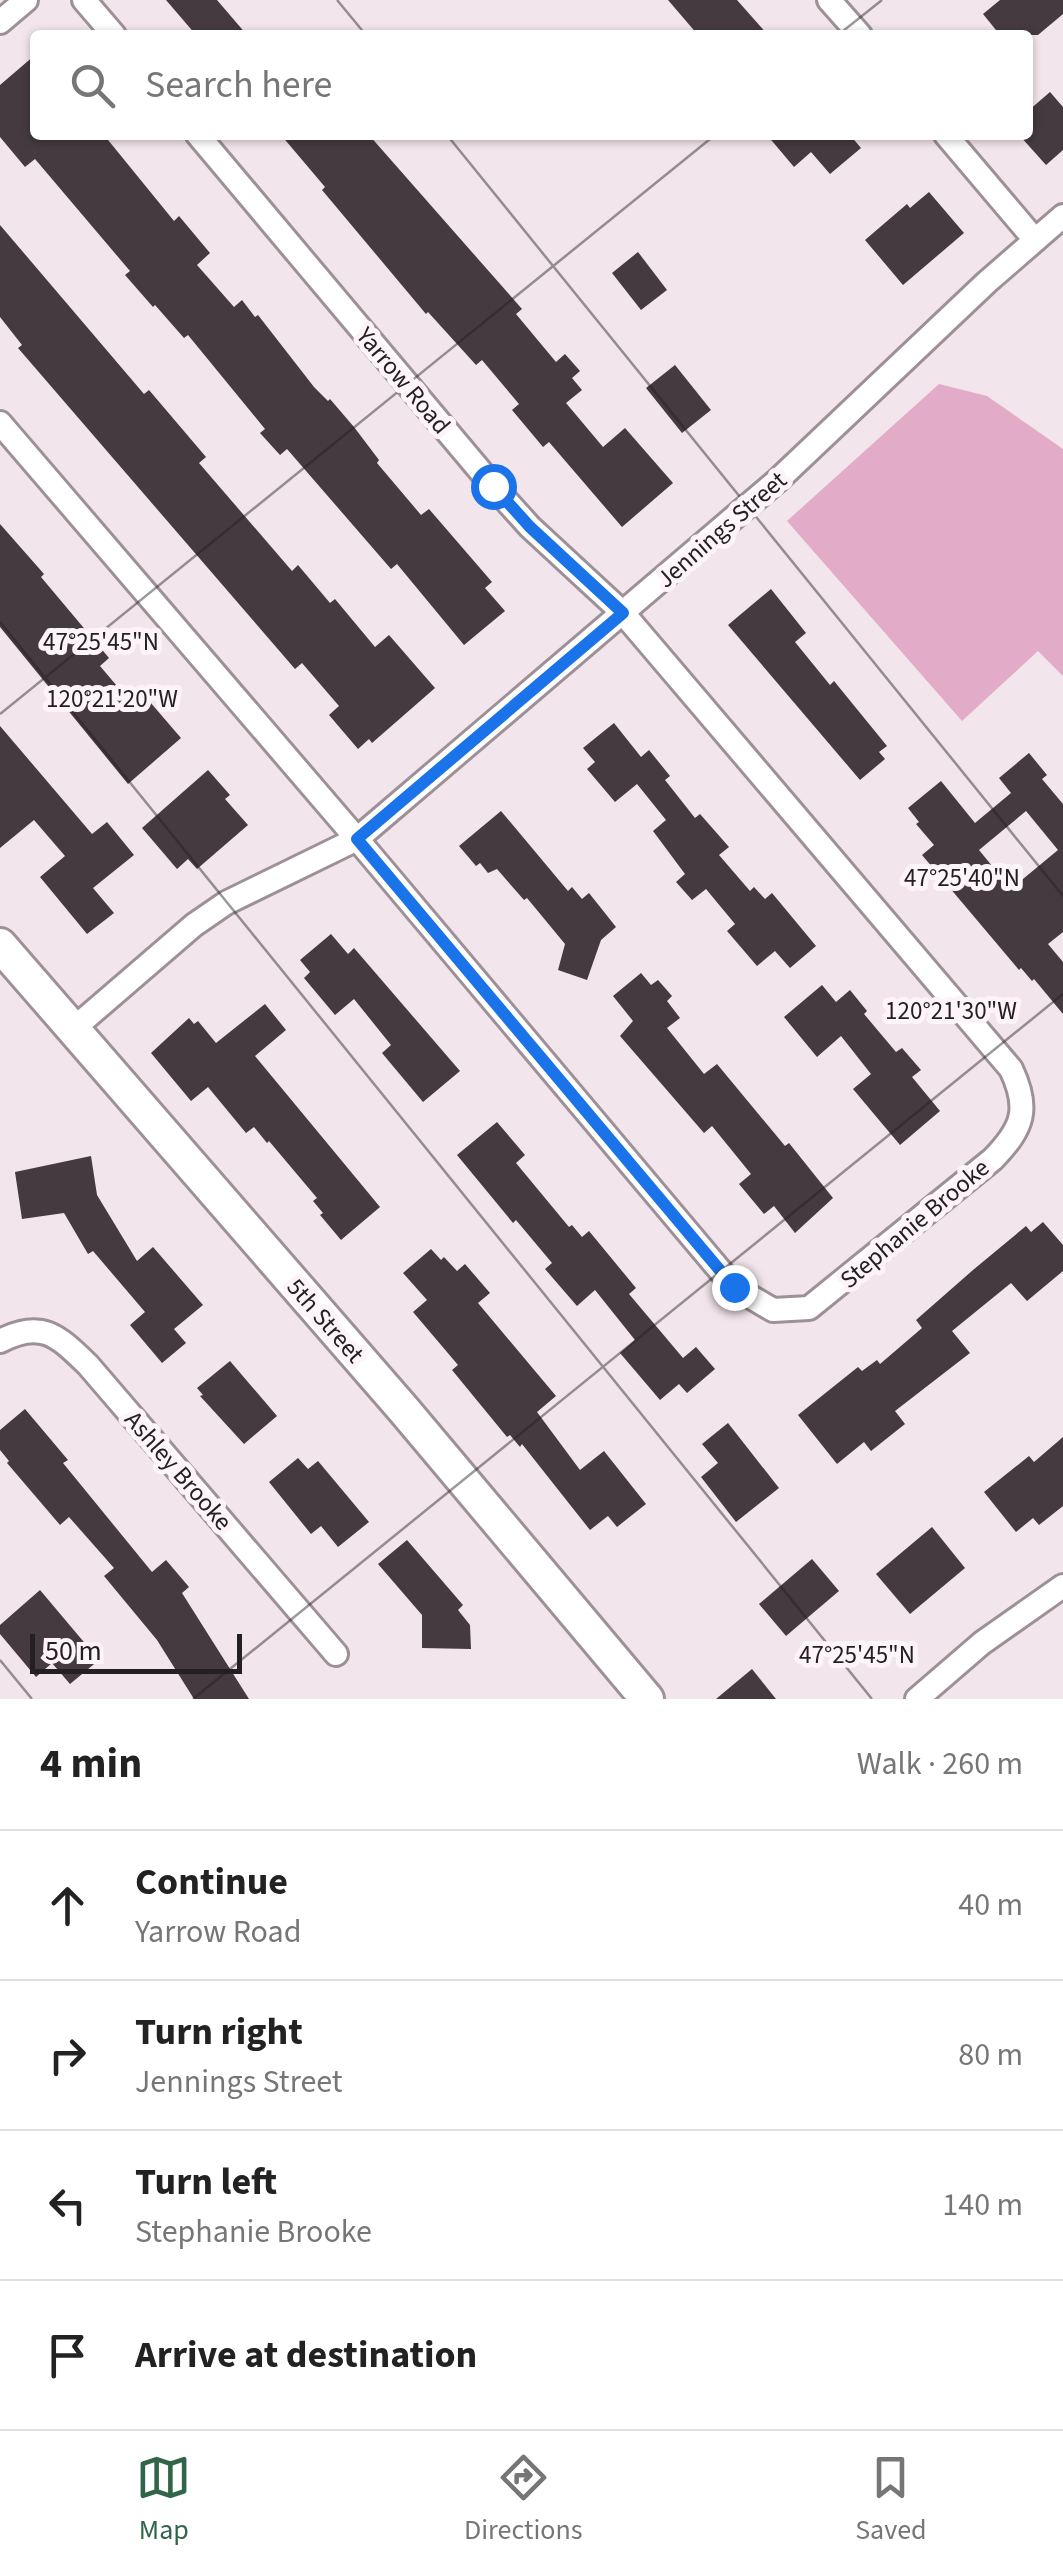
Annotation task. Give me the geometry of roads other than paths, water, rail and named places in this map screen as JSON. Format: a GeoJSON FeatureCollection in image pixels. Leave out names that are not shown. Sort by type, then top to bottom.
{"type":"FeatureCollection","features":[{"type":"Feature","properties":{"kind":"street"},"geometry":{"type":"LineString","coordinates":[[0,22],[26,0]]}},
{"type":"Feature","properties":{"kind":"street"},"geometry":{"type":"LineString","coordinates":[[84,0],[110,30]]}},
{"type":"Feature","properties":{"kind":"street"},"geometry":{"type":"LineString","coordinates":[[830,0],[856,30]]}},
{"type":"Feature","properties":{"kind":"street","name":"Yarrow Road"},"geometry":{"type":"LineString","coordinates":[[202,140],[493,486],[530,527],[623,613]]}},
{"type":"Feature","properties":{"kind":"street"},"geometry":{"type":"LineString","coordinates":[[950,140],[1036,240]]}},
{"type":"Feature","properties":{"kind":"street","name":"Jennings Street"},"geometry":{"type":"LineString","coordinates":[[72,1030],[194,925],[226,903],[357,839],[778,480],[1063,216]]}},
{"type":"Feature","properties":{"kind":"street","name":"Stephanie Brooke"},"geometry":{"type":"LineString","coordinates":[[0,423],[734,1287],[774,1310],[809,1308],[993,1158],[1012,1139],[1023,1100],[1011,1069],[623,613]]}},
{"type":"Feature","properties":{"kind":"street","name":"5th Street"},"geometry":{"type":"LineString","coordinates":[[0,946],[404,1410],[647,1699]]}},
{"type":"Feature","properties":{"kind":"street","name":"Ashley Brooke"},"geometry":{"type":"LineString","coordinates":[[0,1342],[14,1334],[38,1330],[61,1339],[88,1365],[336,1654]]}},
{"type":"Feature","properties":{"kind":"street"},"geometry":{"type":"LineString","coordinates":[[917,1699],[982,1642],[1063,1586]]}}]}
